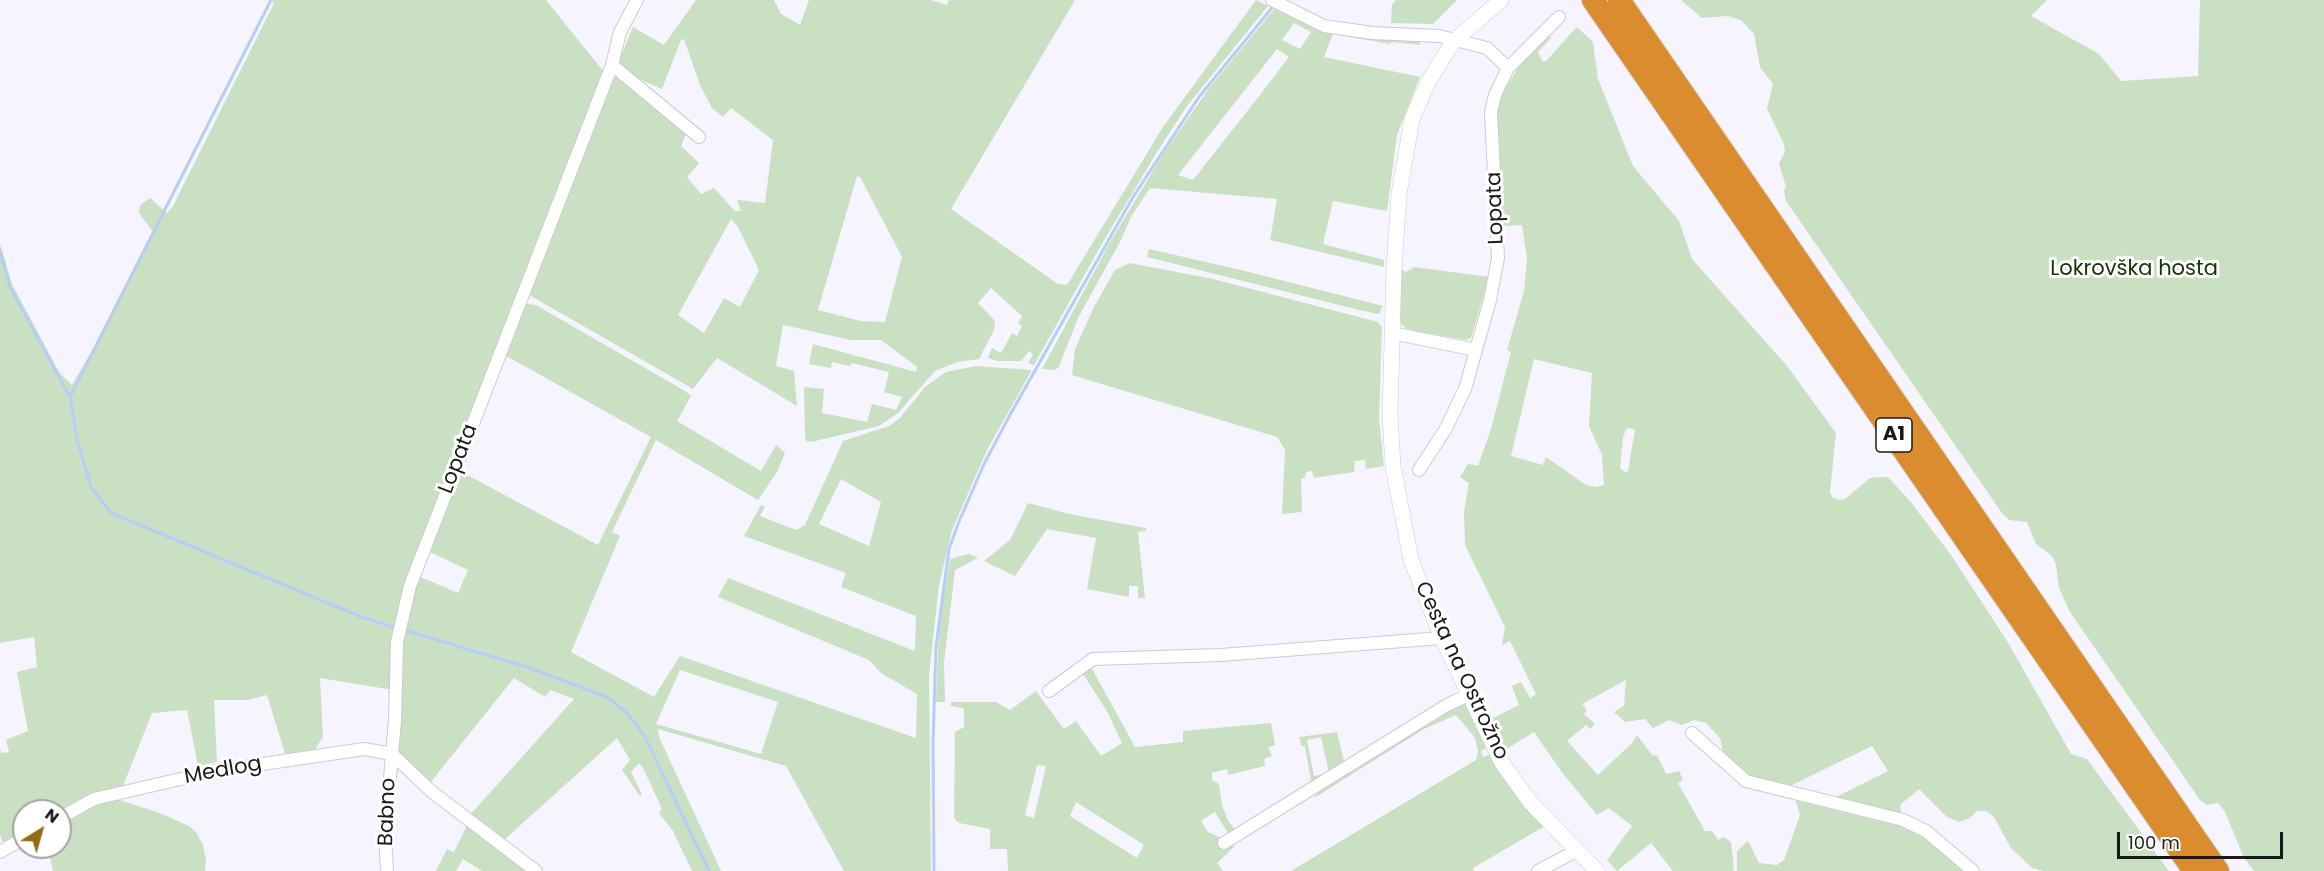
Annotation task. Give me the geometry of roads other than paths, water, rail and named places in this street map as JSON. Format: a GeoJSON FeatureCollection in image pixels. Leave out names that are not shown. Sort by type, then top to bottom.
{"type":"FeatureCollection","features":[{"type":"Feature","properties":{"kind":"highway","name":"A1"},"geometry":{"type":"LineString","coordinates":[[1593,0],[2194,871]]}},
{"type":"Feature","properties":{"kind":"highway","name":"A1"},"geometry":{"type":"LineString","coordinates":[[1619,0],[2218,871]]}},
{"type":"Feature","properties":{"kind":"street"},"geometry":{"type":"LineString","coordinates":[[1272,0],[1324,26],[1372,33],[1439,36],[1453,42],[1487,48],[1508,68]]}},
{"type":"Feature","properties":{"kind":"street","name":"Cesta na Ostrožno"},"geometry":{"type":"LineString","coordinates":[[1501,0],[1453,42],[1428,82],[1412,118],[1399,194],[1392,333],[1393,466],[1411,560],[1468,695],[1516,785],[1598,871]]}},
{"type":"Feature","properties":{"kind":"street","name":"Lopata"},"geometry":{"type":"LineString","coordinates":[[392,754],[397,642],[410,586],[612,65],[620,33],[635,1]]}},
{"type":"Feature","properties":{"kind":"street","name":"Lopata"},"geometry":{"type":"LineString","coordinates":[[1419,470],[1444,430],[1465,389],[1490,300],[1497,258],[1491,112],[1495,95],[1508,68],[1559,17]]}},
{"type":"Feature","properties":{"kind":"street"},"geometry":{"type":"LineString","coordinates":[[612,65],[699,137]]}},
{"type":"Feature","properties":{"kind":"street"},"geometry":{"type":"LineString","coordinates":[[1392,333],[1476,350]]}},
{"type":"Feature","properties":{"kind":"street"},"geometry":{"type":"LineString","coordinates":[[1049,691],[1092,658],[1221,655],[1442,638]]}},
{"type":"Feature","properties":{"kind":"street"},"geometry":{"type":"LineString","coordinates":[[1224,843],[1447,705],[1468,695]]}},
{"type":"Feature","properties":{"kind":"street"},"geometry":{"type":"LineString","coordinates":[[1692,732],[1746,781],[1801,797],[1903,820],[1926,831],[1973,871]]}},
{"type":"Feature","properties":{"kind":"street","name":"Medlog"},"geometry":{"type":"LineString","coordinates":[[72,811],[94,799],[215,771],[364,749],[392,754]]}},
{"type":"Feature","properties":{"kind":"street"},"geometry":{"type":"LineString","coordinates":[[392,754],[432,792],[536,871]]}},
{"type":"Feature","properties":{"kind":"street","name":"Babno"},"geometry":{"type":"LineString","coordinates":[[387,871],[385,836],[392,754]]}},
{"type":"Feature","properties":{"kind":"street"},"geometry":{"type":"LineString","coordinates":[[1538,871],[1578,850]]}},
{"type":"Feature","properties":{"kind":"waterway"},"geometry":{"type":"LineString","coordinates":[[70,397],[271,0]]}},
{"type":"Feature","properties":{"kind":"waterway"},"geometry":{"type":"LineString","coordinates":[[934,871],[933,744],[936,647],[949,549],[958,524],[984,464],[1011,413],[1133,197],[1199,97],[1275,4]]}},
{"type":"Feature","properties":{"kind":"waterway"},"geometry":{"type":"LineString","coordinates":[[0,250],[10,287],[70,397],[77,439],[91,487],[111,513],[364,618],[397,628]]}},
{"type":"Feature","properties":{"kind":"waterway"},"geometry":{"type":"LineString","coordinates":[[404,630],[530,668],[607,697],[626,712],[644,735],[709,871]]}},
{"type":"Feature","properties":{"kind":"park label","name":"Lokrovška hosta"},"geometry":{"type":"Point","coordinates":[2134,270]}}]}
